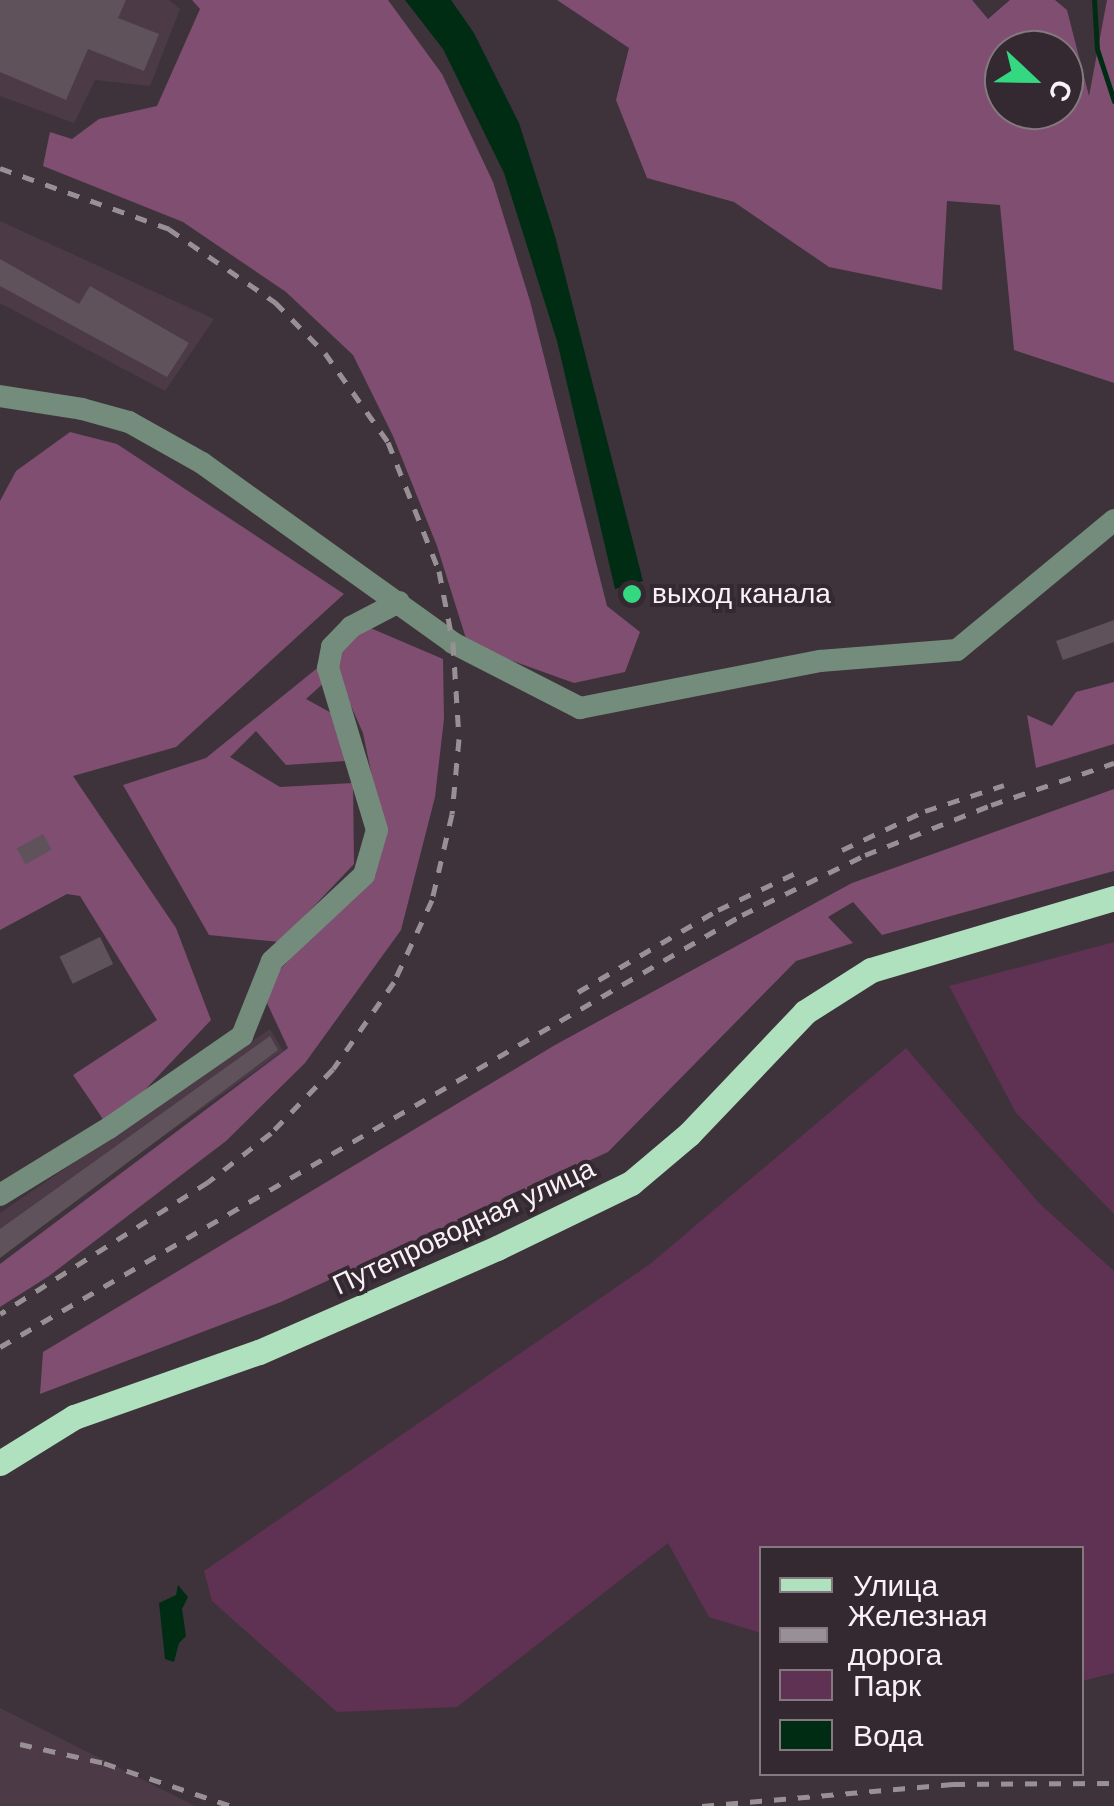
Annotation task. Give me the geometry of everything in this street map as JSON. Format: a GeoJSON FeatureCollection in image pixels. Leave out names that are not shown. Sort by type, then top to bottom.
{"type":"FeatureCollection","features":[{"type":"Feature","properties":{"kind":"main road","name":"Путепроводная улица"},"geometry":{"type":"LineString","coordinates":[[0,1463],[74,1417],[259,1352],[497,1248],[631,1183],[689,1134],[805,1012],[871,970],[1114,898]]}},
{"type":"Feature","properties":{"kind":"street"},"geometry":{"type":"LineString","coordinates":[[0,396],[82,409],[129,422],[202,463],[453,643],[580,708],[820,661],[957,650],[1114,520]]}},
{"type":"Feature","properties":{"kind":"street"},"geometry":{"type":"LineString","coordinates":[[0,1195],[109,1128],[242,1036],[272,960],[364,875],[377,830],[328,668],[332,648],[351,627],[399,602]]}},
{"type":"Feature","properties":{"kind":"shaded area"},"geometry":{"type":"Polygon","coordinates":[[[0,0],[169,0],[180,9],[150,86],[95,80],[74,123],[0,96],[0,0]]]}},
{"type":"Feature","properties":{"kind":"shaded area"},"geometry":{"type":"Polygon","coordinates":[[[192,0],[388,0],[442,74],[493,182],[530,301],[607,606],[640,632],[625,672],[574,683],[468,645],[437,546],[393,436],[353,355],[286,292],[183,222],[43,166],[50,132],[72,139],[99,119],[157,106],[200,9],[192,0]]]}},
{"type":"Feature","properties":{"kind":"shaded area"},"geometry":{"type":"Polygon","coordinates":[[[557,0],[972,0],[988,19],[1010,0],[1055,0],[1067,10],[1072,30],[984,30],[984,130],[1084,130],[1084,76],[1089,96],[1107,0],[1114,0],[1114,383],[1014,350],[1000,205],[947,201],[942,290],[829,267],[734,202],[647,178],[616,100],[629,48],[557,0]]]}},
{"type":"Feature","properties":{"kind":"shaded area"},"geometry":{"type":"Polygon","coordinates":[[[0,221],[214,319],[165,391],[0,303],[0,221]]]}},
{"type":"Feature","properties":{"kind":"shaded area"},"geometry":{"type":"Polygon","coordinates":[[[70,432],[117,444],[344,594],[176,747],[73,776],[176,928],[211,1020],[109,1128],[73,1075],[157,1020],[80,896],[67,894],[0,930],[0,501],[16,471],[70,432]]]}},
{"type":"Feature","properties":{"kind":"shaded area"},"geometry":{"type":"Polygon","coordinates":[[[368,627],[443,659],[444,719],[435,797],[401,930],[305,1063],[226,1141],[49,1276],[0,1307],[0,1264],[288,1048],[267,1003],[274,976],[304,944],[383,830],[363,733],[336,672],[306,699],[335,715],[346,761],[286,765],[256,731],[230,757],[280,787],[353,783],[354,864],[280,942],[209,935],[123,785],[206,758],[368,627]]]}},
{"type":"Feature","properties":{"kind":"shaded area"},"geometry":{"type":"Polygon","coordinates":[[[1114,682],[1114,744],[1036,768],[1027,715],[1052,726],[1076,692],[1114,682]]]}},
{"type":"Feature","properties":{"kind":"shaded area"},"geometry":{"type":"Polygon","coordinates":[[[1114,789],[1114,871],[882,935],[853,902],[828,917],[853,943],[796,961],[608,1152],[281,1302],[40,1394],[43,1352],[555,1045],[852,883],[1114,789]]]}},
{"type":"Feature","properties":{"kind":"shaded area"},"geometry":{"type":"Polygon","coordinates":[[[270,1029],[283,1051],[0,1253],[0,1213],[270,1029]]]}},
{"type":"Feature","properties":{"kind":"shaded area"},"geometry":{"type":"Polygon","coordinates":[[[0,1708],[195,1806],[0,1806],[0,1708]]]}},
{"type":"Feature","properties":{"kind":"green space"},"geometry":{"type":"Polygon","coordinates":[[[1114,942],[1114,1214],[1016,1113],[949,986],[1114,942]]]}},
{"type":"Feature","properties":{"kind":"green space"},"geometry":{"type":"Polygon","coordinates":[[[906,1048],[1039,1203],[1114,1271],[1114,1673],[1084,1680],[1084,1546],[759,1546],[759,1632],[709,1617],[668,1543],[457,1707],[337,1712],[212,1601],[204,1571],[650,1264],[906,1048]]]}},
{"type":"Feature","properties":{"kind":"water"},"geometry":{"type":"Polygon","coordinates":[[[405,0],[451,0],[474,33],[519,123],[555,236],[643,581],[615,589],[557,341],[504,173],[443,49],[405,0]]]}},
{"type":"Feature","properties":{"kind":"water"},"geometry":{"type":"Polygon","coordinates":[[[178,1585],[188,1597],[182,1609],[186,1636],[179,1643],[174,1662],[165,1659],[159,1603],[176,1595],[178,1585]]]}},
{"type":"Feature","properties":{"kind":"building"},"geometry":{"type":"Polygon","coordinates":[[[0,0],[126,0],[118,18],[159,34],[144,71],[88,49],[66,100],[0,72],[0,0]]]}},
{"type":"Feature","properties":{"kind":"building"},"geometry":{"type":"Polygon","coordinates":[[[0,259],[79,304],[90,286],[189,343],[167,377],[0,286],[0,259]]]}},
{"type":"Feature","properties":{"kind":"building"},"geometry":{"type":"Polygon","coordinates":[[[1114,620],[1114,642],[1063,660],[1056,641],[1114,620]]]}},
{"type":"Feature","properties":{"kind":"building"},"geometry":{"type":"Polygon","coordinates":[[[43,834],[52,850],[25,864],[17,849],[43,834]]]}},
{"type":"Feature","properties":{"kind":"building"},"geometry":{"type":"Polygon","coordinates":[[[100,937],[113,964],[73,984],[60,957],[100,937]]]}},
{"type":"Feature","properties":{"kind":"building"},"geometry":{"type":"Polygon","coordinates":[[[270,1036],[278,1050],[0,1258],[0,1229],[270,1036]]]}},
{"type":"Feature","properties":{"kind":"waterway"},"geometry":{"type":"LineString","coordinates":[[1094,0],[1097,49],[1114,101]]}},
{"type":"Feature","properties":{"kind":"railway"},"geometry":{"type":"LineString","coordinates":[[0,168],[169,229],[275,302],[325,353],[388,442],[439,571],[453,643],[459,739],[452,814],[432,900],[394,982],[333,1069],[271,1133],[208,1182],[0,1314]]}},
{"type":"Feature","properties":{"kind":"railway"},"geometry":{"type":"LineString","coordinates":[[0,1347],[742,915],[865,855],[991,805],[1114,763]]}},
{"type":"Feature","properties":{"kind":"railway"},"geometry":{"type":"LineString","coordinates":[[842,850],[925,811],[1004,785]]}},
{"type":"Feature","properties":{"kind":"railway"},"geometry":{"type":"LineString","coordinates":[[578,992],[718,910],[802,870]]}},
{"type":"Feature","properties":{"kind":"railway"},"geometry":{"type":"LineString","coordinates":[[20,1744],[104,1763],[231,1806]]}},
{"type":"Feature","properties":{"kind":"railway"},"geometry":{"type":"LineString","coordinates":[[702,1806],[953,1784],[1114,1783]]}},
{"type":"Feature","properties":{"kind":"place","name":"выход канала"},"geometry":{"type":"Point","coordinates":[632,594]}}]}
